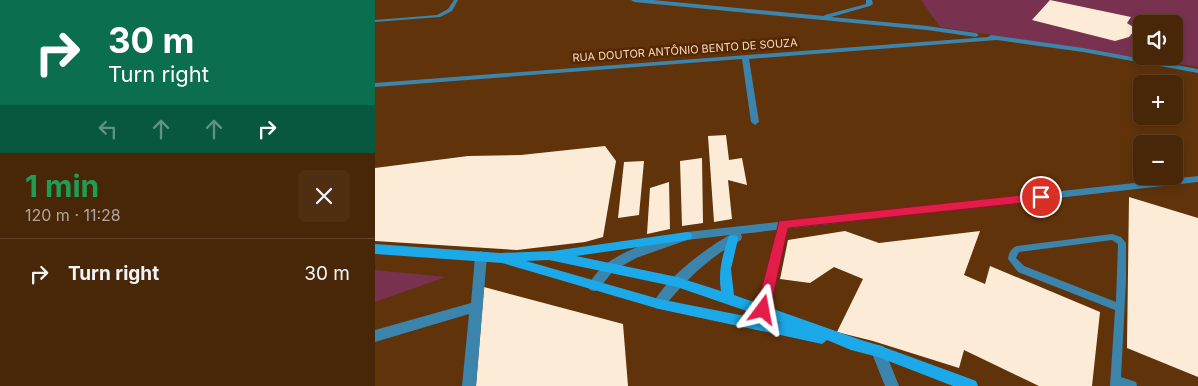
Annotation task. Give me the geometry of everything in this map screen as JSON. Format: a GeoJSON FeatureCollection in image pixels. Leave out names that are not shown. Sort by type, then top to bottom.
{"type":"FeatureCollection","features":[{"type":"Feature","properties":{"kind":"main road"},"geometry":{"type":"LineString","coordinates":[[375,249],[500,258],[549,255],[687,236]]}},
{"type":"Feature","properties":{"kind":"main road"},"geometry":{"type":"LineString","coordinates":[[729,298],[724,271],[733,239]]}},
{"type":"Feature","properties":{"kind":"main road"},"geometry":{"type":"LineString","coordinates":[[549,255],[677,282],[729,298],[857,345]]}},
{"type":"Feature","properties":{"kind":"main road"},"geometry":{"type":"LineString","coordinates":[[500,258],[659,304],[857,345],[879,351],[971,386]]}},
{"type":"Feature","properties":{"kind":"street"},"geometry":{"type":"LineString","coordinates":[[634,0],[927,28],[1083,50],[1198,71]]}},
{"type":"Feature","properties":{"kind":"street"},"geometry":{"type":"LineString","coordinates":[[819,18],[868,5],[870,4],[869,0]]}},
{"type":"Feature","properties":{"kind":"street","name":"RUA DOUTOR ANTÔNIO BENTO DE SOUZA"},"geometry":{"type":"LineString","coordinates":[[375,85],[996,38]]}},
{"type":"Feature","properties":{"kind":"street"},"geometry":{"type":"LineString","coordinates":[[745,56],[755,122]]}},
{"type":"Feature","properties":{"kind":"street"},"geometry":{"type":"LineString","coordinates":[[594,286],[609,268],[646,249],[687,236],[1198,179]]}},
{"type":"Feature","properties":{"kind":"street"},"geometry":{"type":"LineString","coordinates":[[659,304],[677,282],[703,258],[733,239],[759,227]]}},
{"type":"Feature","properties":{"kind":"street"},"geometry":{"type":"LineString","coordinates":[[469,386],[481,256]]}},
{"type":"Feature","properties":{"kind":"street"},"geometry":{"type":"LineString","coordinates":[[375,336],[475,307]]}},
{"type":"Feature","properties":{"kind":"street"},"geometry":{"type":"LineString","coordinates":[[879,351],[892,386]]}},
{"type":"Feature","properties":{"kind":"lane"},"geometry":{"type":"LineString","coordinates":[[375,21],[438,16],[450,10],[456,0]]}},
{"type":"Feature","properties":{"kind":"lane"},"geometry":{"type":"LineString","coordinates":[[763,310],[783,224]]}},
{"type":"Feature","properties":{"kind":"lane"},"geometry":{"type":"LineString","coordinates":[[1120,308],[1021,269],[1013,259],[1013,254],[1017,249],[1112,237],[1118,238],[1123,247],[1120,308],[1116,383],[1132,386]]}},
{"type":"Feature","properties":{"kind":"shaded area"},"geometry":{"type":"Polygon","coordinates":[[[921,0],[1198,0],[1198,67],[1183,65],[1183,15],[1133,15],[1133,57],[940,27],[921,0]]]}},
{"type":"Feature","properties":{"kind":"shaded area"},"geometry":{"type":"Polygon","coordinates":[[[375,270],[446,277],[375,302],[375,270]]]}},
{"type":"Feature","properties":{"kind":"building"},"geometry":{"type":"Polygon","coordinates":[[[1050,0],[1131,17],[1127,23],[1133,27],[1133,32],[1129,37],[1115,41],[1032,20],[1050,0]]]}},
{"type":"Feature","properties":{"kind":"building"},"geometry":{"type":"Polygon","coordinates":[[[726,135],[729,160],[742,158],[747,185],[728,180],[732,219],[714,222],[708,136],[726,135]]]}},
{"type":"Feature","properties":{"kind":"building"},"geometry":{"type":"Polygon","coordinates":[[[605,146],[616,161],[603,237],[585,242],[517,250],[375,241],[375,168],[468,156],[521,155],[605,146]]]}},
{"type":"Feature","properties":{"kind":"building"},"geometry":{"type":"Polygon","coordinates":[[[702,158],[703,223],[682,226],[680,161],[702,158]]]}},
{"type":"Feature","properties":{"kind":"building"},"geometry":{"type":"Polygon","coordinates":[[[644,161],[639,215],[618,218],[624,162],[644,161]]]}},
{"type":"Feature","properties":{"kind":"building"},"geometry":{"type":"Polygon","coordinates":[[[669,182],[670,229],[647,234],[650,188],[669,182]]]}},
{"type":"Feature","properties":{"kind":"building"},"geometry":{"type":"Polygon","coordinates":[[[1129,197],[1198,218],[1198,377],[1127,348],[1129,197]]]}},
{"type":"Feature","properties":{"kind":"building"},"geometry":{"type":"Polygon","coordinates":[[[845,231],[879,243],[980,231],[964,275],[985,284],[990,266],[1100,312],[1092,386],[1039,386],[964,350],[959,368],[873,341],[837,332],[863,279],[834,267],[810,283],[780,279],[788,240],[845,231]]]}},
{"type":"Feature","properties":{"kind":"building"},"geometry":{"type":"Polygon","coordinates":[[[484,287],[623,324],[628,386],[476,386],[484,287]]]}},
{"type":"Feature","properties":{"kind":"route"},"geometry":{"type":"LineString","coordinates":[[763,310],[783,224],[1041,197]]}}]}
